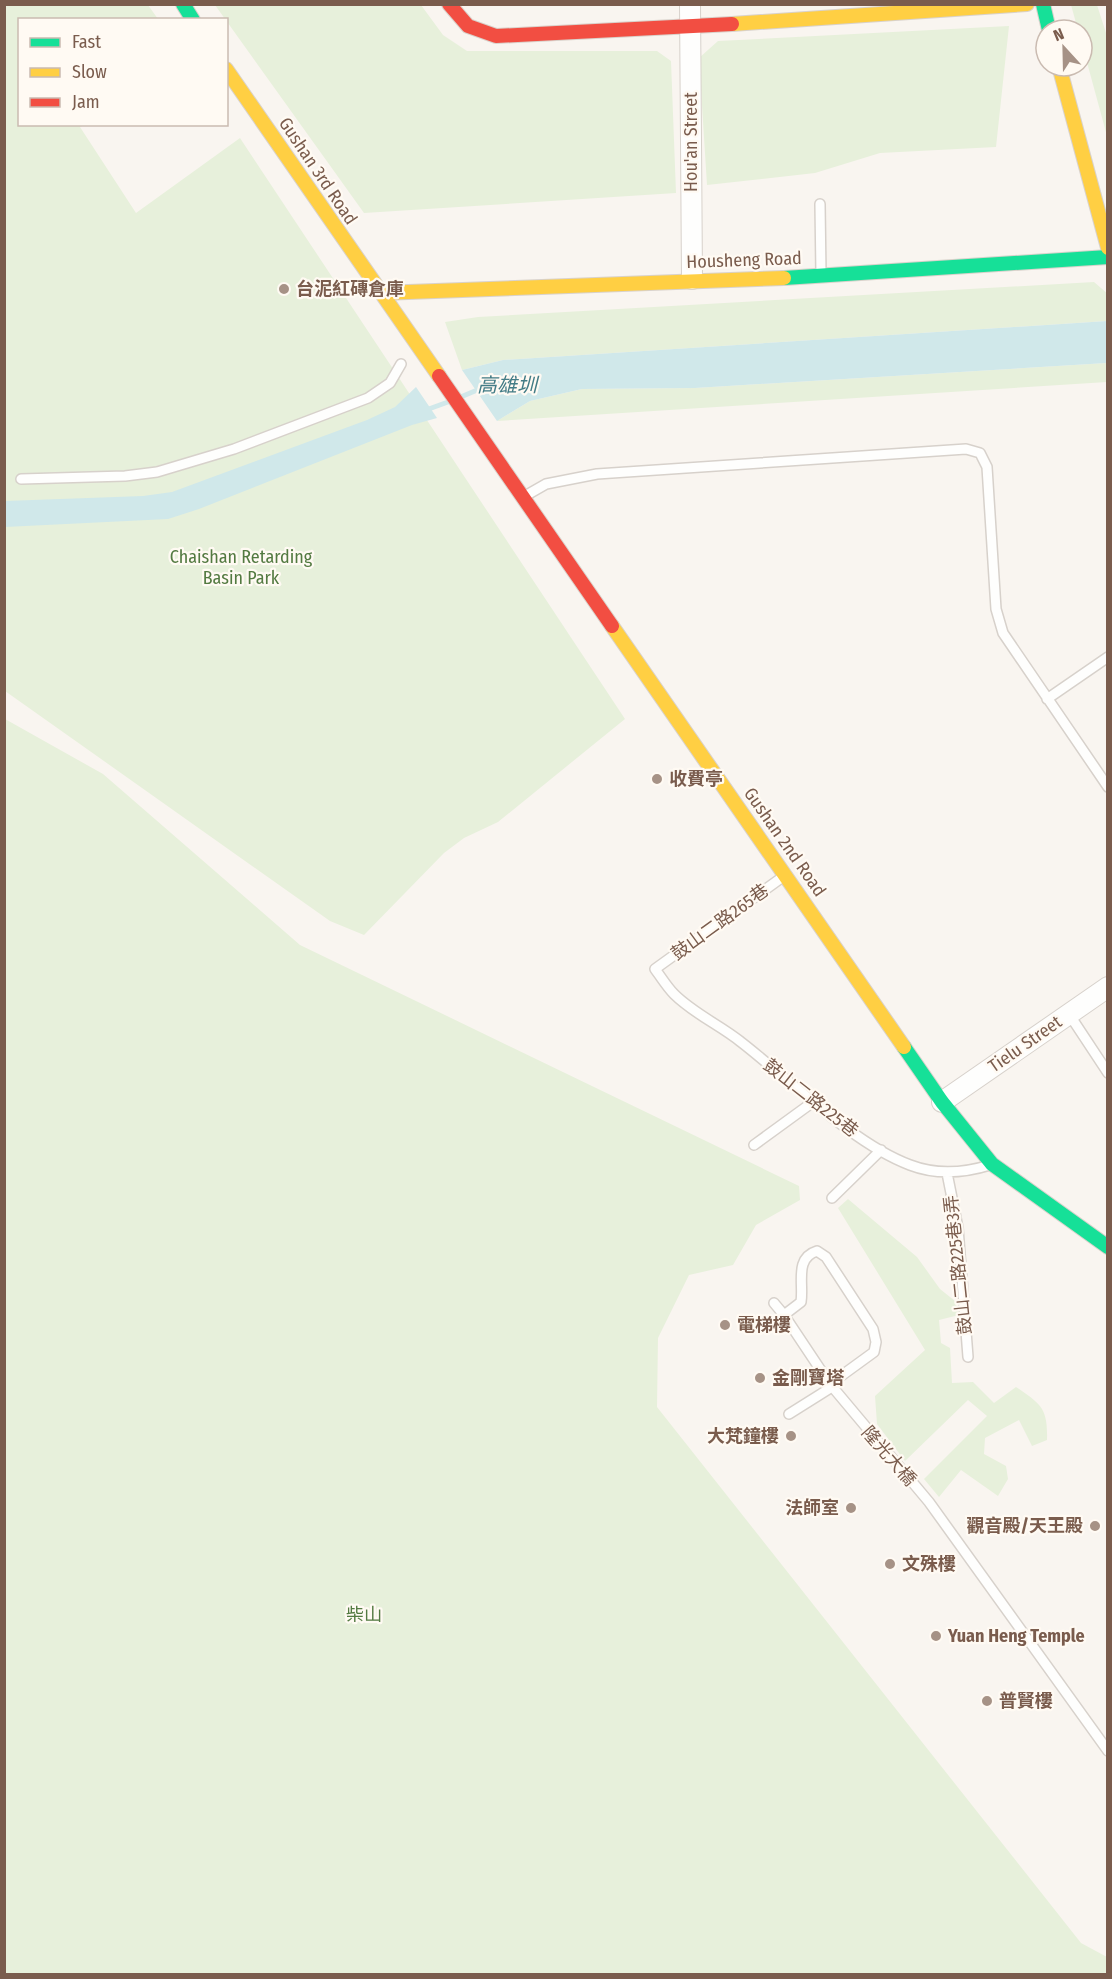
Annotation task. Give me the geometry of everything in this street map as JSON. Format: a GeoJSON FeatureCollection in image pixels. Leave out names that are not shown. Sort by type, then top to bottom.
{"type":"FeatureCollection","features":[{"type":"Feature","properties":{"kind":"street"},"geometry":{"type":"LineString","coordinates":[[183,4],[192,18]]}},
{"type":"Feature","properties":{"kind":"street"},"geometry":{"type":"LineString","coordinates":[[449,4],[460,20],[470,28],[481,34],[496,36],[690,27],[1027,4]]}},
{"type":"Feature","properties":{"kind":"street","name":"Hou'an Street"},"geometry":{"type":"LineString","coordinates":[[690,4],[692,279]]}},
{"type":"Feature","properties":{"kind":"street","name":"Gushan 3rd Road"},"geometry":{"type":"LineString","coordinates":[[228,72],[381,293]]}},
{"type":"Feature","properties":{"kind":"street"},"geometry":{"type":"LineString","coordinates":[[1062,78],[1107,248]]}},
{"type":"Feature","properties":{"kind":"street","name":"Housheng Road"},"geometry":{"type":"LineString","coordinates":[[381,293],[692,279],[821,276],[1107,257]]}},
{"type":"Feature","properties":{"kind":"street","name":"Gushan 2nd Road"},"geometry":{"type":"LineString","coordinates":[[381,293],[942,1102],[992,1164],[1107,1247]]}},
{"type":"Feature","properties":{"kind":"street","name":"Tielu Street"},"geometry":{"type":"LineString","coordinates":[[942,1102],[1107,987]]}},
{"type":"Feature","properties":{"kind":"lane"},"geometry":{"type":"LineString","coordinates":[[819,4],[819,19]]}},
{"type":"Feature","properties":{"kind":"lane"},"geometry":{"type":"LineString","coordinates":[[820,204],[821,276]]}},
{"type":"Feature","properties":{"kind":"lane"},"geometry":{"type":"LineString","coordinates":[[21,479],[125,476],[188,465],[368,398],[390,383],[401,364]]}},
{"type":"Feature","properties":{"kind":"lane"},"geometry":{"type":"LineString","coordinates":[[523,497],[546,484],[597,474],[966,449],[980,453],[987,467],[996,609],[1003,633],[1107,787]]}},
{"type":"Feature","properties":{"kind":"lane"},"geometry":{"type":"LineString","coordinates":[[1047,699],[1107,657]]}},
{"type":"Feature","properties":{"kind":"lane","name":"鼓山二路265巷"},"geometry":{"type":"LineString","coordinates":[[655,969],[786,874]]}},
{"type":"Feature","properties":{"kind":"lane","name":"鼓山二路225巷"},"geometry":{"type":"LineString","coordinates":[[655,969],[681,1000],[739,1040],[813,1102],[881,1150],[910,1166],[947,1173],[972,1171],[992,1164]]}},
{"type":"Feature","properties":{"kind":"lane"},"geometry":{"type":"LineString","coordinates":[[1069,1014],[1107,1073]]}},
{"type":"Feature","properties":{"kind":"lane"},"geometry":{"type":"LineString","coordinates":[[754,1145],[813,1102]]}},
{"type":"Feature","properties":{"kind":"lane"},"geometry":{"type":"LineString","coordinates":[[832,1198],[881,1150]]}},
{"type":"Feature","properties":{"kind":"lane","name":"鼓山二路225巷3弄"},"geometry":{"type":"LineString","coordinates":[[947,1173],[958,1228],[968,1357]]}},
{"type":"Feature","properties":{"kind":"lane"},"geometry":{"type":"LineString","coordinates":[[784,1315],[802,1300],[804,1259],[813,1252],[820,1252],[873,1329],[876,1342],[874,1352],[789,1414]]}},
{"type":"Feature","properties":{"kind":"lane","name":"隆光大橋"},"geometry":{"type":"LineString","coordinates":[[774,1303],[850,1410],[929,1502],[1107,1751]]}},
{"type":"Feature","properties":{"kind":"green space","name":"Chaishan Retarding Basin Park"},"geometry":{"type":"Polygon","coordinates":[[[5,5],[148,5],[157,18],[18,18],[18,126],[82,126],[80,127],[136,213],[240,138],[625,719],[498,822],[464,838],[444,853],[364,935],[330,921],[5,691],[5,5]]]}},
{"type":"Feature","properties":{"kind":"green space"},"geometry":{"type":"Polygon","coordinates":[[[215,5],[421,5],[443,35],[467,51],[657,51],[671,61],[676,193],[364,213],[228,23],[228,18],[224,18],[215,5]]]}},
{"type":"Feature","properties":{"kind":"green space"},"geometry":{"type":"Polygon","coordinates":[[[1071,5],[1097,5],[1107,36],[1107,136],[1091,78],[1094,78],[1094,18],[1075,18],[1071,5]]]}},
{"type":"Feature","properties":{"kind":"green space"},"geometry":{"type":"Polygon","coordinates":[[[1009,26],[996,147],[880,153],[815,173],[707,185],[699,58],[718,41],[1009,26]]]}},
{"type":"Feature","properties":{"kind":"green space"},"geometry":{"type":"Polygon","coordinates":[[[1094,282],[1108,294],[1107,321],[503,360],[462,370],[445,322],[478,317],[1094,282]]]}},
{"type":"Feature","properties":{"kind":"green space"},"geometry":{"type":"Polygon","coordinates":[[[1107,363],[1107,382],[497,421],[530,401],[582,389],[695,388],[1107,363]]]}},
{"type":"Feature","properties":{"kind":"green space","name":"柴山"},"geometry":{"type":"Polygon","coordinates":[[[5,719],[103,774],[300,945],[799,1186],[800,1200],[756,1225],[733,1265],[689,1275],[658,1338],[657,1407],[1081,1943],[1107,1957],[1107,1974],[5,1974],[5,719]]]}},
{"type":"Feature","properties":{"kind":"green space"},"geometry":{"type":"Polygon","coordinates":[[[848,1199],[917,1257],[940,1289],[955,1301],[959,1315],[939,1320],[941,1343],[950,1348],[952,1383],[973,1382],[994,1403],[1016,1387],[1032,1398],[1041,1408],[1046,1421],[1047,1440],[1032,1446],[1019,1420],[985,1438],[984,1454],[1006,1466],[1008,1479],[998,1496],[961,1470],[939,1497],[924,1479],[987,1416],[968,1400],[905,1461],[877,1424],[875,1396],[925,1350],[838,1208],[848,1199]]]}},
{"type":"Feature","properties":{"kind":"water","name":"高雄圳"},"geometry":{"type":"Polygon","coordinates":[[[1107,321],[1107,363],[695,388],[582,389],[530,401],[497,421],[462,370],[503,360],[1107,321]]]}},
{"type":"Feature","properties":{"kind":"water"},"geometry":{"type":"Polygon","coordinates":[[[416,387],[437,418],[412,425],[199,509],[168,519],[5,527],[5,501],[143,496],[172,492],[367,420],[395,407],[416,387]]]}},
{"type":"Feature","properties":{"kind":"waterway"},"geometry":{"type":"LineString","coordinates":[[463,396],[482,388]]}},
{"type":"Feature","properties":{"kind":"waterway"},"geometry":{"type":"LineString","coordinates":[[426,410],[448,402]]}},
{"type":"Feature","properties":{"kind":"traffic: fast"},"geometry":{"type":"LineString","coordinates":[[183,4],[192,18]]}},
{"type":"Feature","properties":{"kind":"traffic: fast"},"geometry":{"type":"LineString","coordinates":[[1043,4],[1046,18]]}},
{"type":"Feature","properties":{"kind":"traffic: fast"},"geometry":{"type":"LineString","coordinates":[[784,278],[1108,257]]}},
{"type":"Feature","properties":{"kind":"traffic: fast"},"geometry":{"type":"LineString","coordinates":[[904,1047],[942,1102],[992,1164],[1108,1247]]}},
{"type":"Feature","properties":{"kind":"traffic: slow"},"geometry":{"type":"LineString","coordinates":[[732,24],[1027,4]]}},
{"type":"Feature","properties":{"kind":"traffic: slow"},"geometry":{"type":"LineString","coordinates":[[228,72],[439,376]]}},
{"type":"Feature","properties":{"kind":"traffic: slow"},"geometry":{"type":"LineString","coordinates":[[1062,78],[1108,248]]}},
{"type":"Feature","properties":{"kind":"traffic: slow"},"geometry":{"type":"LineString","coordinates":[[381,293],[784,278]]}},
{"type":"Feature","properties":{"kind":"traffic: slow"},"geometry":{"type":"LineString","coordinates":[[612,626],[904,1047]]}},
{"type":"Feature","properties":{"kind":"traffic: jam"},"geometry":{"type":"LineString","coordinates":[[449,4],[468,26],[496,36],[732,24]]}},
{"type":"Feature","properties":{"kind":"traffic: jam"},"geometry":{"type":"LineString","coordinates":[[439,376],[612,626]]}},
{"type":"Feature","properties":{"kind":"place","name":"台泥紅磚倉庫"},"geometry":{"type":"Point","coordinates":[284,289]}},
{"type":"Feature","properties":{"kind":"place","name":"收費亭"},"geometry":{"type":"Point","coordinates":[657,779]}},
{"type":"Feature","properties":{"kind":"place","name":"電梯樓"},"geometry":{"type":"Point","coordinates":[725,1325]}},
{"type":"Feature","properties":{"kind":"place","name":"金剛寶塔"},"geometry":{"type":"Point","coordinates":[760,1378]}},
{"type":"Feature","properties":{"kind":"place","name":"大梵鐘樓"},"geometry":{"type":"Point","coordinates":[791,1436]}},
{"type":"Feature","properties":{"kind":"place","name":"法師室"},"geometry":{"type":"Point","coordinates":[851,1508]}},
{"type":"Feature","properties":{"kind":"place","name":"觀音殿/天王殿"},"geometry":{"type":"Point","coordinates":[1095,1526]}},
{"type":"Feature","properties":{"kind":"place","name":"文殊樓"},"geometry":{"type":"Point","coordinates":[890,1564]}},
{"type":"Feature","properties":{"kind":"place","name":"Yuan Heng Temple"},"geometry":{"type":"Point","coordinates":[936,1636]}},
{"type":"Feature","properties":{"kind":"place","name":"普賢樓"},"geometry":{"type":"Point","coordinates":[987,1701]}}]}
